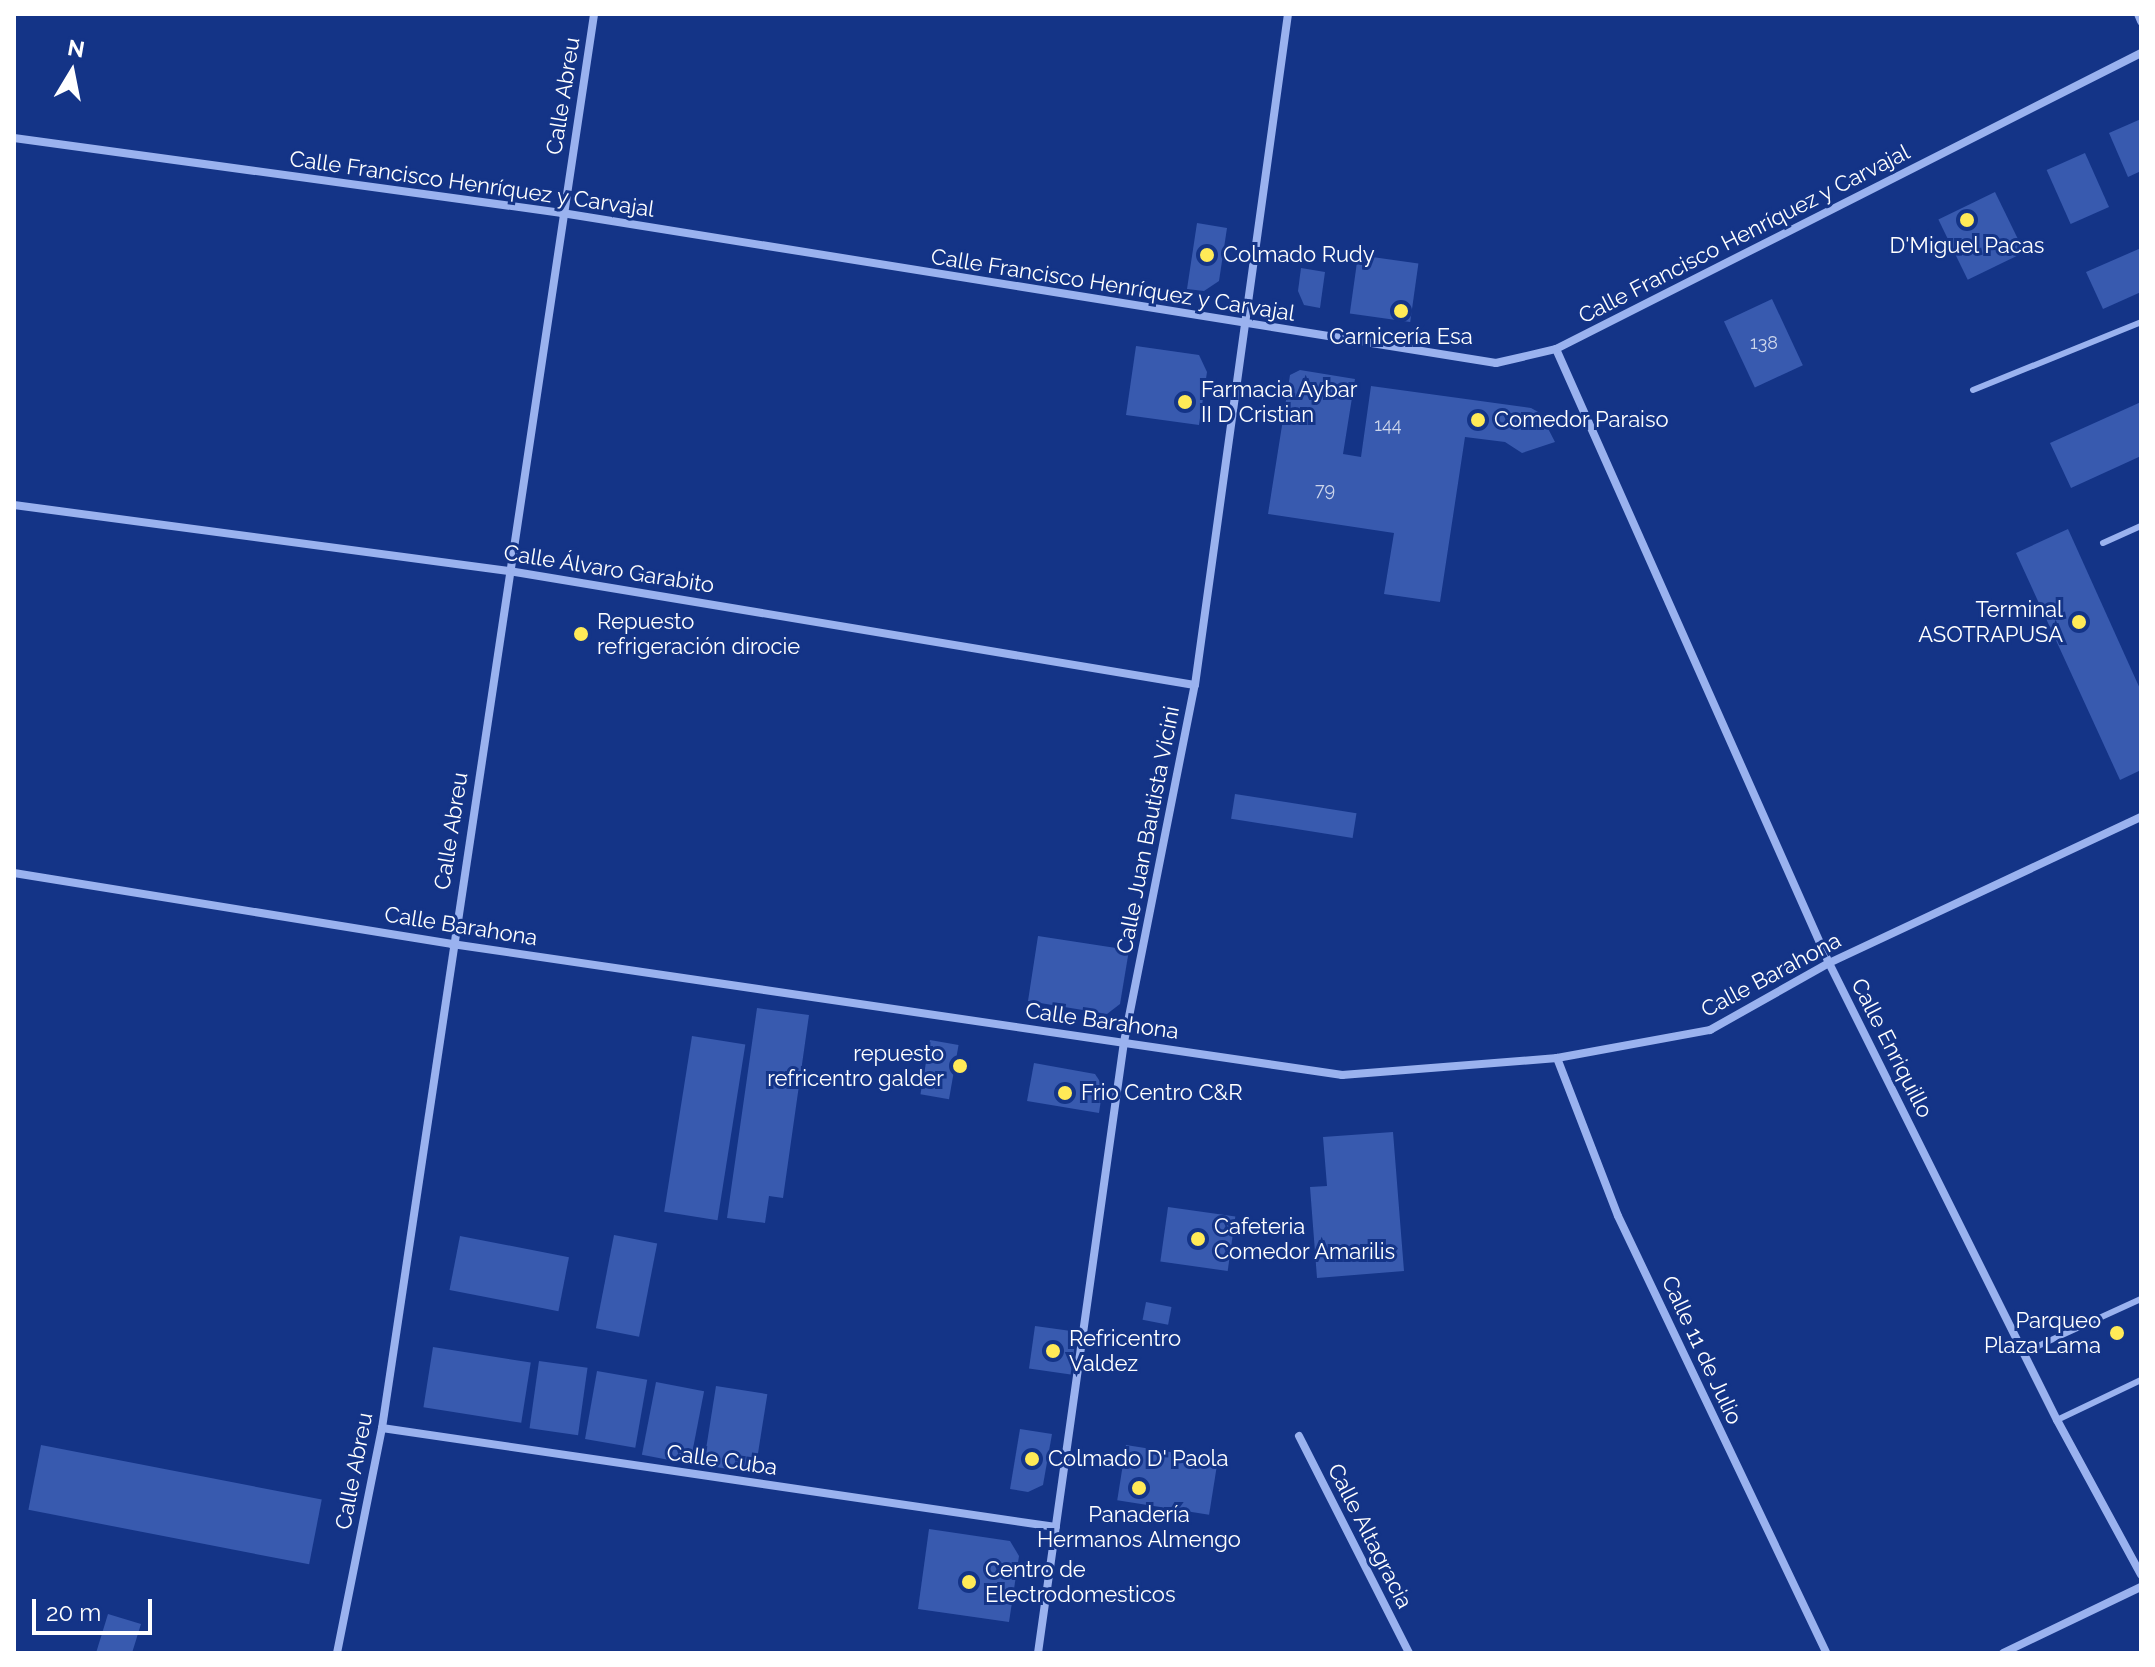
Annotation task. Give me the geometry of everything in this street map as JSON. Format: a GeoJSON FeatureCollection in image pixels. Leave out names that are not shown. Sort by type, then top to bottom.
{"type":"FeatureCollection","features":[{"type":"Feature","properties":{"kind":"street","name":"Calle Abreu"},"geometry":{"type":"LineString","coordinates":[[337,1653],[382,1428],[452,944],[594,14]]}},
{"type":"Feature","properties":{"kind":"street","name":"Calle Juan Bautista Vicini"},"geometry":{"type":"LineString","coordinates":[[1038,1653],[1124,1042],[1195,685],[1288,14]]}},
{"type":"Feature","properties":{"kind":"street"},"geometry":{"type":"LineString","coordinates":[[2138,14],[2141,21]]}},
{"type":"Feature","properties":{"kind":"street","name":"Calle Francisco Henríquez y Carvajal"},"geometry":{"type":"LineString","coordinates":[[14,138],[562,213],[1496,363],[1556,349],[2141,53]]}},
{"type":"Feature","properties":{"kind":"street","name":"Calle Enriquillo"},"geometry":{"type":"LineString","coordinates":[[1556,349],[1829,963],[2057,1420],[2141,1575]]}},
{"type":"Feature","properties":{"kind":"street","name":"Calle Álvaro Garabito"},"geometry":{"type":"LineString","coordinates":[[14,505],[509,571],[1195,685]]}},
{"type":"Feature","properties":{"kind":"street","name":"Calle Barahona"},"geometry":{"type":"LineString","coordinates":[[14,873],[452,944],[1342,1075],[1557,1058],[1710,1030],[1829,963],[2141,817]]}},
{"type":"Feature","properties":{"kind":"street","name":"Calle 11 de Julio"},"geometry":{"type":"LineString","coordinates":[[1557,1058],[1618,1216],[1826,1653]]}},
{"type":"Feature","properties":{"kind":"street","name":"Calle Cuba"},"geometry":{"type":"LineString","coordinates":[[382,1428],[1056,1527]]}},
{"type":"Feature","properties":{"kind":"street","name":"Calle Altagracia"},"geometry":{"type":"LineString","coordinates":[[1299,1436],[1409,1653]]}},
{"type":"Feature","properties":{"kind":"street"},"geometry":{"type":"LineString","coordinates":[[2003,1653],[2141,1587]]}},
{"type":"Feature","properties":{"kind":"lane"},"geometry":{"type":"LineString","coordinates":[[1973,390],[2141,322]]}},
{"type":"Feature","properties":{"kind":"lane"},"geometry":{"type":"LineString","coordinates":[[2103,543],[2141,526]]}},
{"type":"Feature","properties":{"kind":"lane"},"geometry":{"type":"LineString","coordinates":[[2025,1352],[2141,1299]]}},
{"type":"Feature","properties":{"kind":"lane"},"geometry":{"type":"LineString","coordinates":[[2057,1420],[2141,1380]]}},
{"type":"Feature","properties":{"kind":"building"},"geometry":{"type":"Polygon","coordinates":[[[2141,119],[2141,171],[2128,177],[2109,133],[2141,119]]]}},
{"type":"Feature","properties":{"kind":"building"},"geometry":{"type":"Polygon","coordinates":[[[2085,153],[2109,207],[2071,224],[2047,170],[2085,153]]]}},
{"type":"Feature","properties":{"kind":"building"},"geometry":{"type":"Polygon","coordinates":[[[1995,192],[2024,252],[1968,280],[1938,220],[1995,192]]]}},
{"type":"Feature","properties":{"kind":"building","name":"Colmado Rudy"},"geometry":{"type":"Polygon","coordinates":[[[1197,223],[1227,228],[1219,281],[1204,291],[1187,289],[1197,223]]]}},
{"type":"Feature","properties":{"kind":"building"},"geometry":{"type":"Polygon","coordinates":[[[2141,248],[2141,292],[2103,309],[2086,272],[2141,248]]]}},
{"type":"Feature","properties":{"kind":"building"},"geometry":{"type":"Polygon","coordinates":[[[1358,255],[1418,263],[1410,322],[1350,313],[1358,255]]]}},
{"type":"Feature","properties":{"kind":"building"},"geometry":{"type":"Polygon","coordinates":[[[1301,268],[1325,272],[1320,308],[1304,305],[1298,291],[1301,268]]]}},
{"type":"Feature","properties":{"kind":"building"},"geometry":{"type":"Polygon","coordinates":[[[1772,299],[1803,365],[1755,388],[1724,321],[1772,299]]]}},
{"type":"Feature","properties":{"kind":"building"},"geometry":{"type":"Polygon","coordinates":[[[1136,346],[1199,355],[1207,372],[1199,425],[1126,415],[1136,346]]]}},
{"type":"Feature","properties":{"kind":"building"},"geometry":{"type":"Polygon","coordinates":[[[1300,370],[1355,379],[1343,454],[1361,457],[1371,386],[1531,408],[1540,413],[1555,442],[1522,453],[1505,442],[1465,437],[1440,602],[1384,594],[1394,533],[1268,514],[1290,375],[1300,370]]]}},
{"type":"Feature","properties":{"kind":"building"},"geometry":{"type":"Polygon","coordinates":[[[2141,402],[2141,456],[2071,488],[2050,443],[2141,402]]]}},
{"type":"Feature","properties":{"kind":"building","name":"Terminal ASOTRAPUSA"},"geometry":{"type":"Polygon","coordinates":[[[2068,529],[2141,691],[2141,770],[2120,780],[2016,553],[2068,529]]]}},
{"type":"Feature","properties":{"kind":"building"},"geometry":{"type":"Polygon","coordinates":[[[1235,794],[1356,813],[1353,838],[1231,819],[1235,794]]]}},
{"type":"Feature","properties":{"kind":"building"},"geometry":{"type":"Polygon","coordinates":[[[1038,936],[1129,950],[1120,1004],[1107,1014],[1028,1001],[1038,936]]]}},
{"type":"Feature","properties":{"kind":"building"},"geometry":{"type":"Polygon","coordinates":[[[757,1008],[809,1015],[783,1198],[769,1196],[765,1223],[727,1218],[757,1008]]]}},
{"type":"Feature","properties":{"kind":"building"},"geometry":{"type":"Polygon","coordinates":[[[692,1036],[745,1044],[717,1220],[664,1212],[692,1036]]]}},
{"type":"Feature","properties":{"kind":"building"},"geometry":{"type":"Polygon","coordinates":[[[930,1040],[959,1045],[949,1099],[920,1094],[930,1040]]]}},
{"type":"Feature","properties":{"kind":"building","name":"Frio Centro C&R"},"geometry":{"type":"Polygon","coordinates":[[[1034,1063],[1095,1074],[1103,1086],[1099,1113],[1027,1101],[1034,1063]]]}},
{"type":"Feature","properties":{"kind":"building"},"geometry":{"type":"Polygon","coordinates":[[[1393,1132],[1404,1271],[1317,1278],[1310,1187],[1327,1186],[1323,1137],[1393,1132]]]}},
{"type":"Feature","properties":{"kind":"building","name":"Cafeteria Comedor Amarilis"},"geometry":{"type":"Polygon","coordinates":[[[1168,1207],[1235,1216],[1228,1271],[1160,1261],[1168,1207]]]}},
{"type":"Feature","properties":{"kind":"building"},"geometry":{"type":"Polygon","coordinates":[[[614,1235],[657,1243],[639,1337],[596,1328],[614,1235]]]}},
{"type":"Feature","properties":{"kind":"building"},"geometry":{"type":"Polygon","coordinates":[[[460,1236],[569,1257],[558,1311],[450,1290],[460,1236]]]}},
{"type":"Feature","properties":{"kind":"building"},"geometry":{"type":"Polygon","coordinates":[[[1146,1302],[1172,1307],[1168,1325],[1143,1320],[1146,1302]]]}},
{"type":"Feature","properties":{"kind":"building","name":"Refricentro Valdez"},"geometry":{"type":"Polygon","coordinates":[[[1035,1326],[1077,1332],[1071,1374],[1029,1369],[1035,1326]]]}},
{"type":"Feature","properties":{"kind":"building"},"geometry":{"type":"Polygon","coordinates":[[[433,1347],[531,1362],[521,1423],[423,1407],[433,1347]]]}},
{"type":"Feature","properties":{"kind":"building"},"geometry":{"type":"Polygon","coordinates":[[[539,1361],[588,1368],[578,1435],[530,1428],[539,1361]]]}},
{"type":"Feature","properties":{"kind":"building"},"geometry":{"type":"Polygon","coordinates":[[[597,1371],[647,1380],[635,1448],[585,1439],[597,1371]]]}},
{"type":"Feature","properties":{"kind":"building"},"geometry":{"type":"Polygon","coordinates":[[[656,1382],[704,1391],[690,1464],[642,1455],[656,1382]]]}},
{"type":"Feature","properties":{"kind":"building"},"geometry":{"type":"Polygon","coordinates":[[[716,1386],[767,1394],[755,1473],[703,1465],[716,1386]]]}},
{"type":"Feature","properties":{"kind":"building","name":"Colmado D' Paola"},"geometry":{"type":"Polygon","coordinates":[[[1020,1429],[1052,1434],[1043,1485],[1028,1492],[1010,1489],[1020,1429]]]}},
{"type":"Feature","properties":{"kind":"building"},"geometry":{"type":"Polygon","coordinates":[[[41,1445],[322,1500],[309,1564],[28,1510],[41,1445]]]}},
{"type":"Feature","properties":{"kind":"building"},"geometry":{"type":"Polygon","coordinates":[[[1126,1445],[1218,1460],[1209,1515],[1117,1500],[1126,1445]]]}},
{"type":"Feature","properties":{"kind":"building","name":"Centro de Electrodomesticos"},"geometry":{"type":"Polygon","coordinates":[[[929,1529],[1010,1541],[1019,1556],[1009,1622],[918,1609],[929,1529]]]}},
{"type":"Feature","properties":{"kind":"building"},"geometry":{"type":"Polygon","coordinates":[[[108,1614],[141,1624],[132,1653],[96,1653],[108,1614]]]}},
{"type":"Feature","properties":{"kind":"place","name":"D'Miguel Pacas"},"geometry":{"type":"Point","coordinates":[1967,220]}},
{"type":"Feature","properties":{"kind":"place","name":"Colmado Rudy"},"geometry":{"type":"Point","coordinates":[1207,255]}},
{"type":"Feature","properties":{"kind":"place","name":"Carnicería Esa"},"geometry":{"type":"Point","coordinates":[1401,311]}},
{"type":"Feature","properties":{"kind":"place","name":"Farmacia Aybar II D Cristian"},"geometry":{"type":"Point","coordinates":[1185,402]}},
{"type":"Feature","properties":{"kind":"place","name":"Comedor Paraiso"},"geometry":{"type":"Point","coordinates":[1478,420]}},
{"type":"Feature","properties":{"kind":"place","name":"Terminal ASOTRAPUSA"},"geometry":{"type":"Point","coordinates":[2079,622]}},
{"type":"Feature","properties":{"kind":"place","name":"Repuesto refrigeración dirocie"},"geometry":{"type":"Point","coordinates":[581,634]}},
{"type":"Feature","properties":{"kind":"place","name":"repuesto refricentro galder"},"geometry":{"type":"Point","coordinates":[960,1066]}},
{"type":"Feature","properties":{"kind":"place","name":"Frio Centro C&R"},"geometry":{"type":"Point","coordinates":[1065,1093]}},
{"type":"Feature","properties":{"kind":"place","name":"Cafeteria Comedor Amarilis"},"geometry":{"type":"Point","coordinates":[1198,1239]}},
{"type":"Feature","properties":{"kind":"place","name":"Parqueo Plaza Lama"},"geometry":{"type":"Point","coordinates":[2117,1333]}},
{"type":"Feature","properties":{"kind":"place","name":"Refricentro Valdez"},"geometry":{"type":"Point","coordinates":[1053,1351]}},
{"type":"Feature","properties":{"kind":"place","name":"Colmado D' Paola"},"geometry":{"type":"Point","coordinates":[1032,1459]}},
{"type":"Feature","properties":{"kind":"place","name":"Panadería Hermanos Almengo"},"geometry":{"type":"Point","coordinates":[1139,1488]}},
{"type":"Feature","properties":{"kind":"place","name":"Centro de Electrodomesticos"},"geometry":{"type":"Point","coordinates":[969,1582]}}]}
